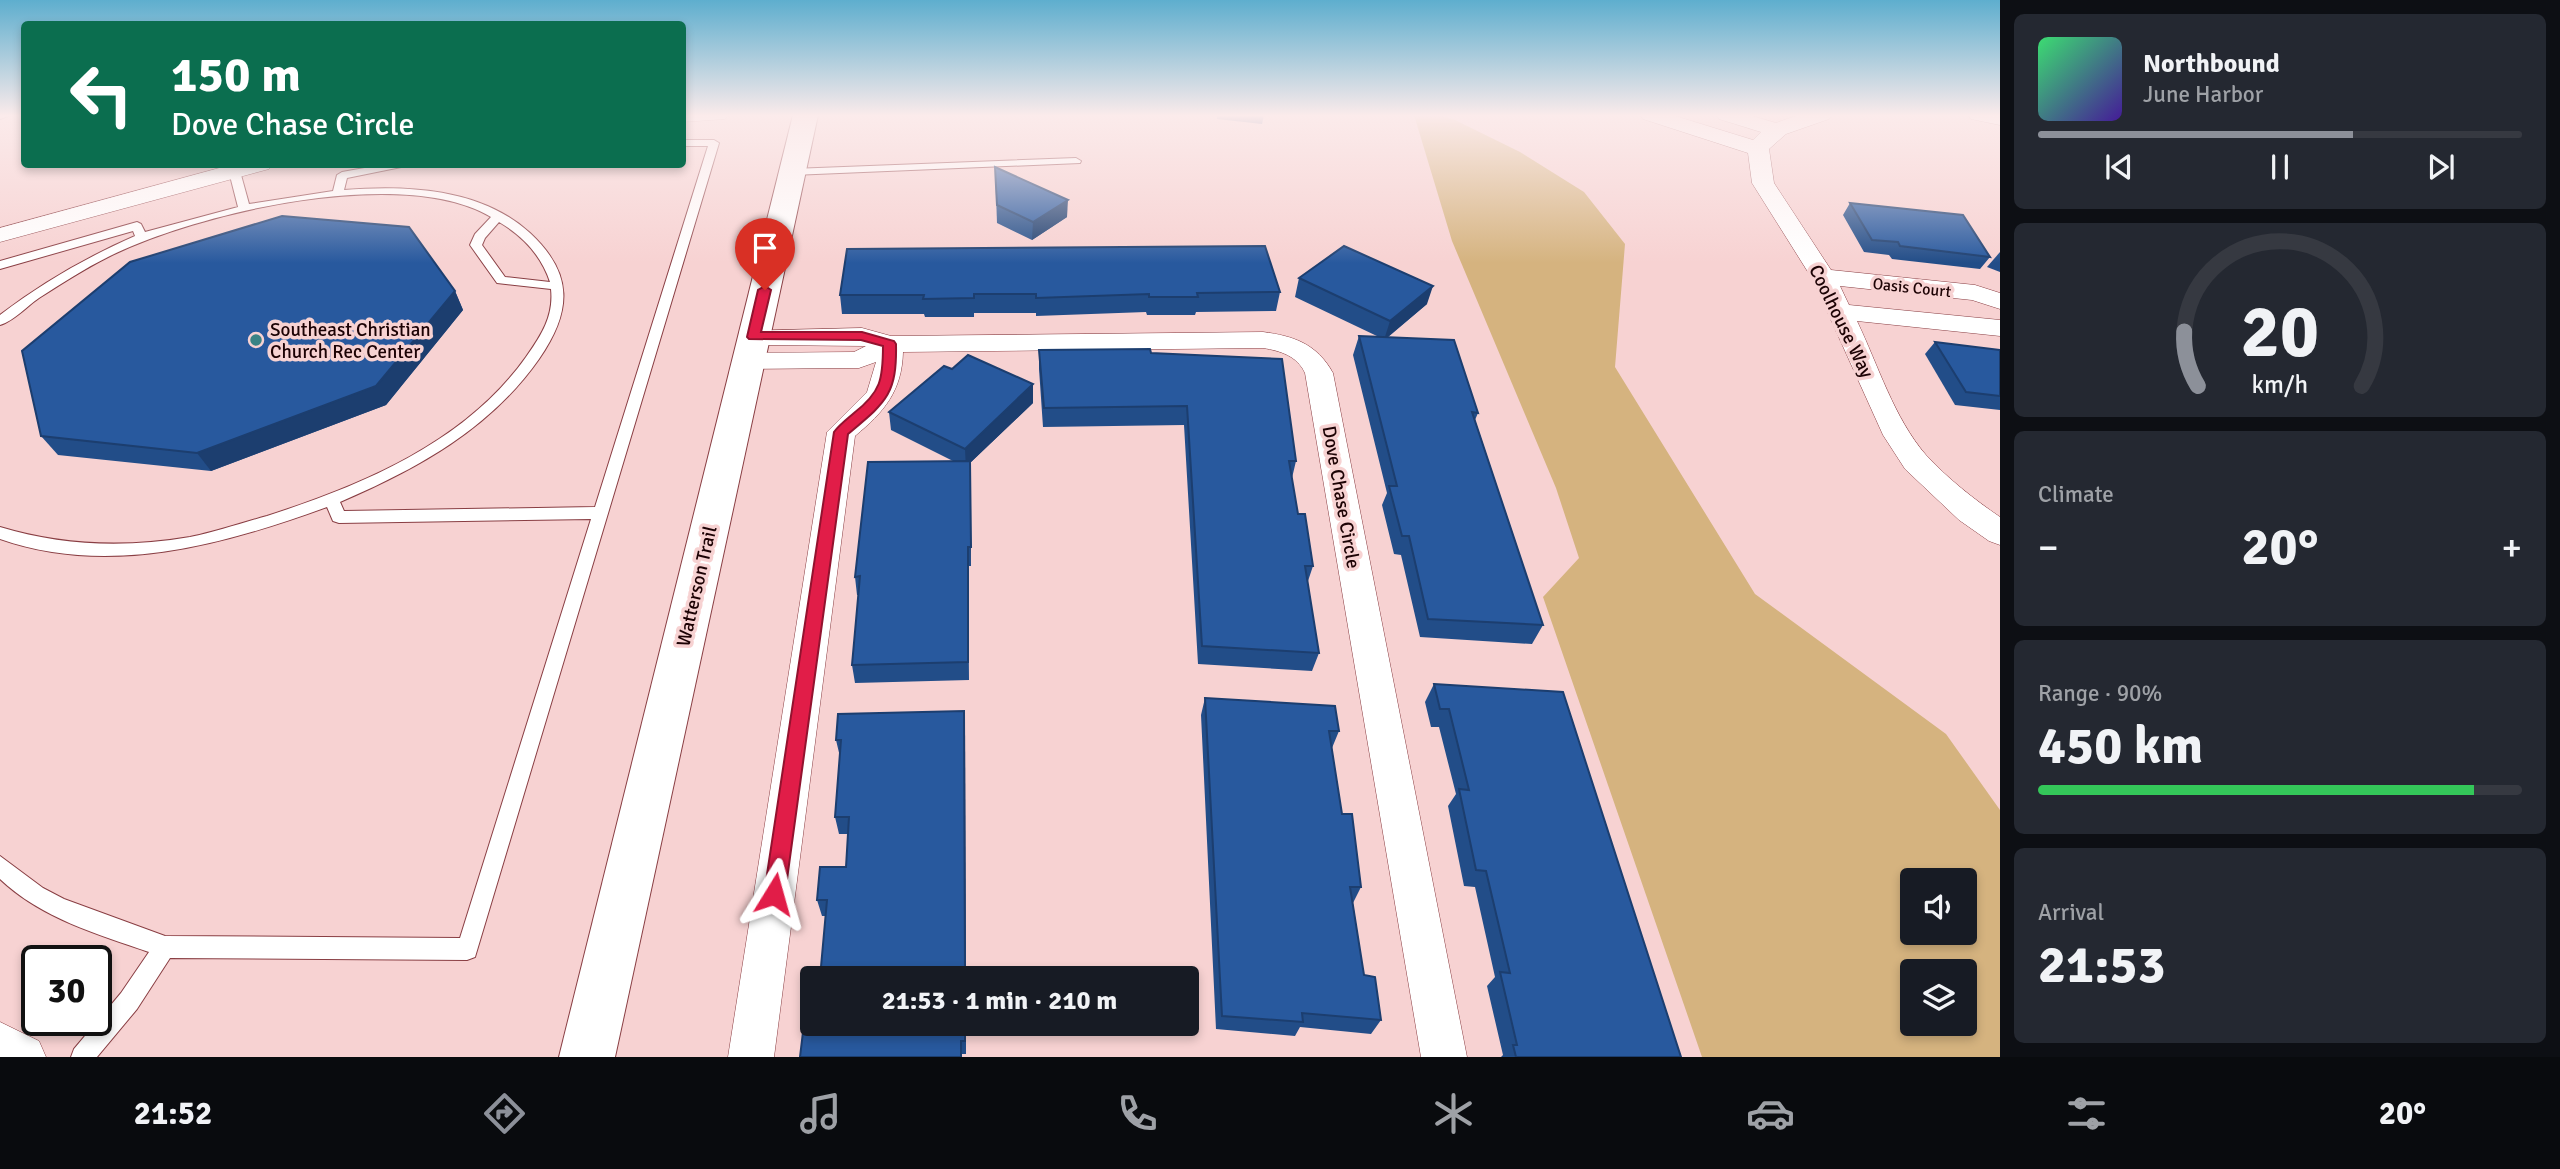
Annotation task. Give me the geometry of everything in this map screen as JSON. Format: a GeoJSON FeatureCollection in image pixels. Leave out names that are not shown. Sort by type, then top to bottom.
{"type":"FeatureCollection","features":[{"type":"Feature","properties":{"kind":"main road","name":"Watterson Trail"},"geometry":{"type":"LineString","coordinates":[[587,1057],[794,164]]}},
{"type":"Feature","properties":{"kind":"street","name":"Coolhouse Way"},"geometry":{"type":"LineString","coordinates":[[1760,164],[1763,183],[1824,277],[1893,428],[1916,463],[1970,512],[2000,533]]}},
{"type":"Feature","properties":{"kind":"street"},"geometry":{"type":"LineString","coordinates":[[0,218],[184,168]]}},
{"type":"Feature","properties":{"kind":"street"},"geometry":{"type":"LineString","coordinates":[[0,235],[233,168]]}},
{"type":"Feature","properties":{"kind":"street","name":"Oasis Court"},"geometry":{"type":"LineString","coordinates":[[1824,277],[1975,293],[2000,301]]}},
{"type":"Feature","properties":{"kind":"street","name":"Oasis Court"},"geometry":{"type":"LineString","coordinates":[[1841,312],[2000,328]]}},
{"type":"Feature","properties":{"kind":"street","name":"Dove Chase Circle"},"geometry":{"type":"LineString","coordinates":[[751,349],[862,336],[890,344],[1263,340],[1285,343],[1301,350],[1314,361],[1319,373],[1444,1057]]}},
{"type":"Feature","properties":{"kind":"street"},"geometry":{"type":"LineString","coordinates":[[751,1057],[841,432],[874,404],[886,386],[890,372],[890,344]]}},
{"type":"Feature","properties":{"kind":"street"},"geometry":{"type":"LineString","coordinates":[[0,1045],[23,1057]]}},
{"type":"Feature","properties":{"kind":"lane"},"geometry":{"type":"LineString","coordinates":[[0,866],[11,878],[70,914],[165,947],[467,949],[707,164]]}},
{"type":"Feature","properties":{"kind":"lane"},"geometry":{"type":"LineString","coordinates":[[792,172],[1010,164]]}},
{"type":"Feature","properties":{"kind":"lane"},"geometry":{"type":"LineString","coordinates":[[233,168],[244,208]]}},
{"type":"Feature","properties":{"kind":"lane"},"geometry":{"type":"LineString","coordinates":[[338,192],[342,175],[386,168]]}},
{"type":"Feature","properties":{"kind":"lane"},"geometry":{"type":"LineString","coordinates":[[0,321],[31,296],[75,269],[141,237],[244,208],[338,192],[419,194],[459,201],[498,216],[535,243],[549,262],[559,303],[554,323],[526,372],[487,411],[429,452],[331,499],[298,512],[182,544],[113,549],[60,548],[17,540],[0,533]]}},
{"type":"Feature","properties":{"kind":"lane"},"geometry":{"type":"LineString","coordinates":[[498,216],[479,237],[476,245],[501,279],[556,286]]}},
{"type":"Feature","properties":{"kind":"lane"},"geometry":{"type":"LineString","coordinates":[[0,265],[137,226],[141,237]]}},
{"type":"Feature","properties":{"kind":"lane"},"geometry":{"type":"LineString","coordinates":[[331,499],[339,517],[600,513]]}},
{"type":"Feature","properties":{"kind":"lane"},"geometry":{"type":"LineString","coordinates":[[82,1057],[129,1001],[165,947]]}},
{"type":"Feature","properties":{"kind":"shaded area"},"geometry":{"type":"Polygon","coordinates":[[[1429,164],[1540,164],[1584,192],[1625,244],[1615,367],[1755,594],[1946,734],[2000,810],[2000,1057],[1702,1057],[1543,597],[1579,558],[1556,488],[1452,241],[1429,164]]]}},
{"type":"Feature","properties":{"kind":"building"},"geometry":{"type":"Polygon","coordinates":[[[995,167],[1068,200],[1033,222],[997,205],[995,167]]]}},
{"type":"Feature","properties":{"kind":"building"},"geometry":{"type":"Polygon","coordinates":[[[1850,203],[1963,215],[1990,257],[1872,240],[1850,203]]]}},
{"type":"Feature","properties":{"kind":"building","name":"Southeast Christian Church Rec Center"},"geometry":{"type":"Polygon","coordinates":[[[282,216],[409,227],[455,291],[376,386],[197,453],[41,436],[22,351],[130,262],[282,216]]]}},
{"type":"Feature","properties":{"kind":"building"},"geometry":{"type":"Polygon","coordinates":[[[1265,246],[1280,292],[1197,293],[1198,297],[1149,297],[1149,294],[1036,298],[1036,294],[974,294],[974,298],[923,299],[924,295],[840,295],[847,249],[1265,246]]]}},
{"type":"Feature","properties":{"kind":"building"},"geometry":{"type":"Polygon","coordinates":[[[1344,246],[1433,286],[1390,321],[1299,278],[1344,246]]]}},
{"type":"Feature","properties":{"kind":"building"},"geometry":{"type":"Polygon","coordinates":[[[1359,336],[1454,340],[1478,413],[1472,412],[1543,625],[1428,619],[1409,536],[1402,536],[1389,486],[1397,486],[1359,336]]]}},
{"type":"Feature","properties":{"kind":"building"},"geometry":{"type":"Polygon","coordinates":[[[1935,342],[2000,350],[2000,396],[1966,392],[1935,342]]]}},
{"type":"Feature","properties":{"kind":"building"},"geometry":{"type":"Polygon","coordinates":[[[1150,349],[1151,353],[1282,359],[1296,461],[1289,461],[1298,514],[1305,514],[1313,566],[1305,566],[1319,653],[1202,646],[1187,406],[1044,408],[1039,350],[1150,349]]]}},
{"type":"Feature","properties":{"kind":"building"},"geometry":{"type":"Polygon","coordinates":[[[968,355],[1033,384],[965,449],[889,412],[944,366],[952,369],[968,355]]]}},
{"type":"Feature","properties":{"kind":"building"},"geometry":{"type":"Polygon","coordinates":[[[970,461],[968,662],[852,665],[860,576],[855,577],[868,462],[970,461]]]}},
{"type":"Feature","properties":{"kind":"building"},"geometry":{"type":"Polygon","coordinates":[[[1434,684],[1563,692],[1681,1057],[1516,1057],[1513,1045],[1517,1045],[1500,972],[1510,973],[1486,871],[1476,870],[1459,789],[1469,790],[1449,709],[1440,709],[1434,684]]]}},
{"type":"Feature","properties":{"kind":"building"},"geometry":{"type":"Polygon","coordinates":[[[1205,698],[1335,706],[1339,731],[1329,731],[1342,814],[1352,814],[1361,887],[1350,887],[1364,975],[1375,977],[1381,1020],[1302,1013],[1303,1022],[1222,1016],[1205,698]]]}},
{"type":"Feature","properties":{"kind":"building"},"geometry":{"type":"Polygon","coordinates":[[[964,711],[965,966],[821,966],[827,900],[817,900],[820,867],[846,867],[849,817],[835,817],[841,740],[836,740],[838,714],[964,711]]]}},
{"type":"Feature","properties":{"kind":"building"},"geometry":{"type":"Polygon","coordinates":[[[803,1036],[965,1036],[965,1041],[961,1041],[961,1057],[800,1057],[803,1036]]]}},
{"type":"Feature","properties":{"kind":"place","name":"Southeast Christian Church Rec Center"},"geometry":{"type":"Point","coordinates":[256,340]}},
{"type":"Feature","properties":{"kind":"route"},"geometry":{"type":"LineString","coordinates":[[765,290],[754,337],[862,336],[890,344],[890,372],[886,386],[874,404],[841,432],[774,894]]}}]}
